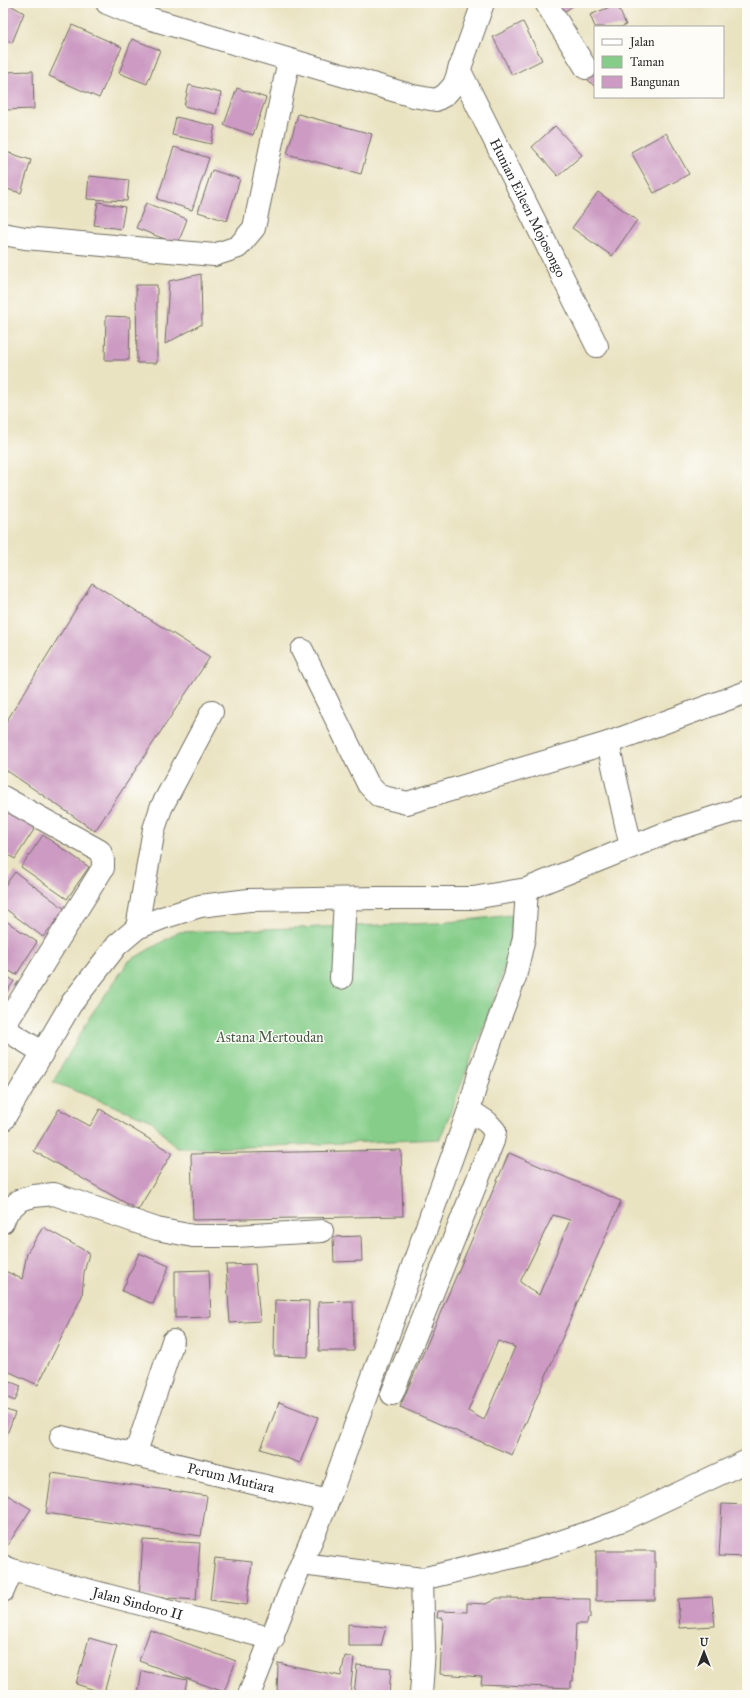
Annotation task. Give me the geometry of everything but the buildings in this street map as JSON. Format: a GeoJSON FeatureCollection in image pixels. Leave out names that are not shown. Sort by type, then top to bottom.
{"type":"FeatureCollection","features":[{"type":"Feature","properties":{"kind":"street"},"geometry":{"type":"LineString","coordinates":[[107,3],[131,13],[289,60],[413,96],[436,100],[445,95],[454,85],[483,3]]}},
{"type":"Feature","properties":{"kind":"street"},"geometry":{"type":"LineString","coordinates":[[546,3],[586,68]]}},
{"type":"Feature","properties":{"kind":"street"},"geometry":{"type":"LineString","coordinates":[[3,234],[25,238],[214,255],[238,247],[254,228],[289,60]]}},
{"type":"Feature","properties":{"kind":"street","name":"Hunian Eileen Mojosongo"},"geometry":{"type":"LineString","coordinates":[[459,69],[597,346]]}},
{"type":"Feature","properties":{"kind":"street"},"geometry":{"type":"LineString","coordinates":[[302,650],[368,784],[379,796],[407,803],[608,743],[747,692]]}},
{"type":"Feature","properties":{"kind":"street"},"geometry":{"type":"LineString","coordinates":[[137,928],[154,829],[161,808],[212,712]]}},
{"type":"Feature","properties":{"kind":"street"},"geometry":{"type":"LineString","coordinates":[[608,743],[631,847]]}},
{"type":"Feature","properties":{"kind":"street"},"geometry":{"type":"LineString","coordinates":[[3,797],[100,851],[104,860],[102,868],[3,1028],[42,1052]]}},
{"type":"Feature","properties":{"kind":"street"},"geometry":{"type":"LineString","coordinates":[[3,1120],[71,1004],[117,945],[137,928],[200,906],[249,900],[473,898],[527,889],[671,831],[747,807]]}},
{"type":"Feature","properties":{"kind":"street"},"geometry":{"type":"LineString","coordinates":[[249,1695],[328,1501],[469,1110],[481,1067],[514,977],[524,938],[527,889]]}},
{"type":"Feature","properties":{"kind":"street"},"geometry":{"type":"LineString","coordinates":[[341,978],[345,899]]}},
{"type":"Feature","properties":{"kind":"street"},"geometry":{"type":"LineString","coordinates":[[392,1394],[493,1141],[495,1131],[487,1122],[469,1110]]}},
{"type":"Feature","properties":{"kind":"street"},"geometry":{"type":"LineString","coordinates":[[3,1222],[7,1212],[20,1200],[34,1196],[54,1194],[158,1229],[193,1236],[236,1236],[322,1231]]}},
{"type":"Feature","properties":{"kind":"street"},"geometry":{"type":"LineString","coordinates":[[135,1455],[173,1341]]}},
{"type":"Feature","properties":{"kind":"street","name":"Perum Mutiara"},"geometry":{"type":"LineString","coordinates":[[61,1437],[328,1501]]}},
{"type":"Feature","properties":{"kind":"street"},"geometry":{"type":"LineString","coordinates":[[302,1564],[422,1579],[521,1555],[620,1521],[747,1461]]}},
{"type":"Feature","properties":{"kind":"street"},"geometry":{"type":"LineString","coordinates":[[3,1591],[7,1568]]}},
{"type":"Feature","properties":{"kind":"street","name":"Jalan Sindoro II"},"geometry":{"type":"LineString","coordinates":[[7,1568],[272,1639]]}},
{"type":"Feature","properties":{"kind":"street"},"geometry":{"type":"LineString","coordinates":[[422,1579],[424,1649],[422,1695]]}},
{"type":"Feature","properties":{"kind":"green space","name":"Astana Mertoudan"},"geometry":{"type":"Polygon","coordinates":[[[512,915],[510,948],[495,997],[440,1139],[222,1148],[176,1148],[152,1121],[53,1082],[91,1015],[129,961],[179,932],[439,923],[512,915]]]}}]}
